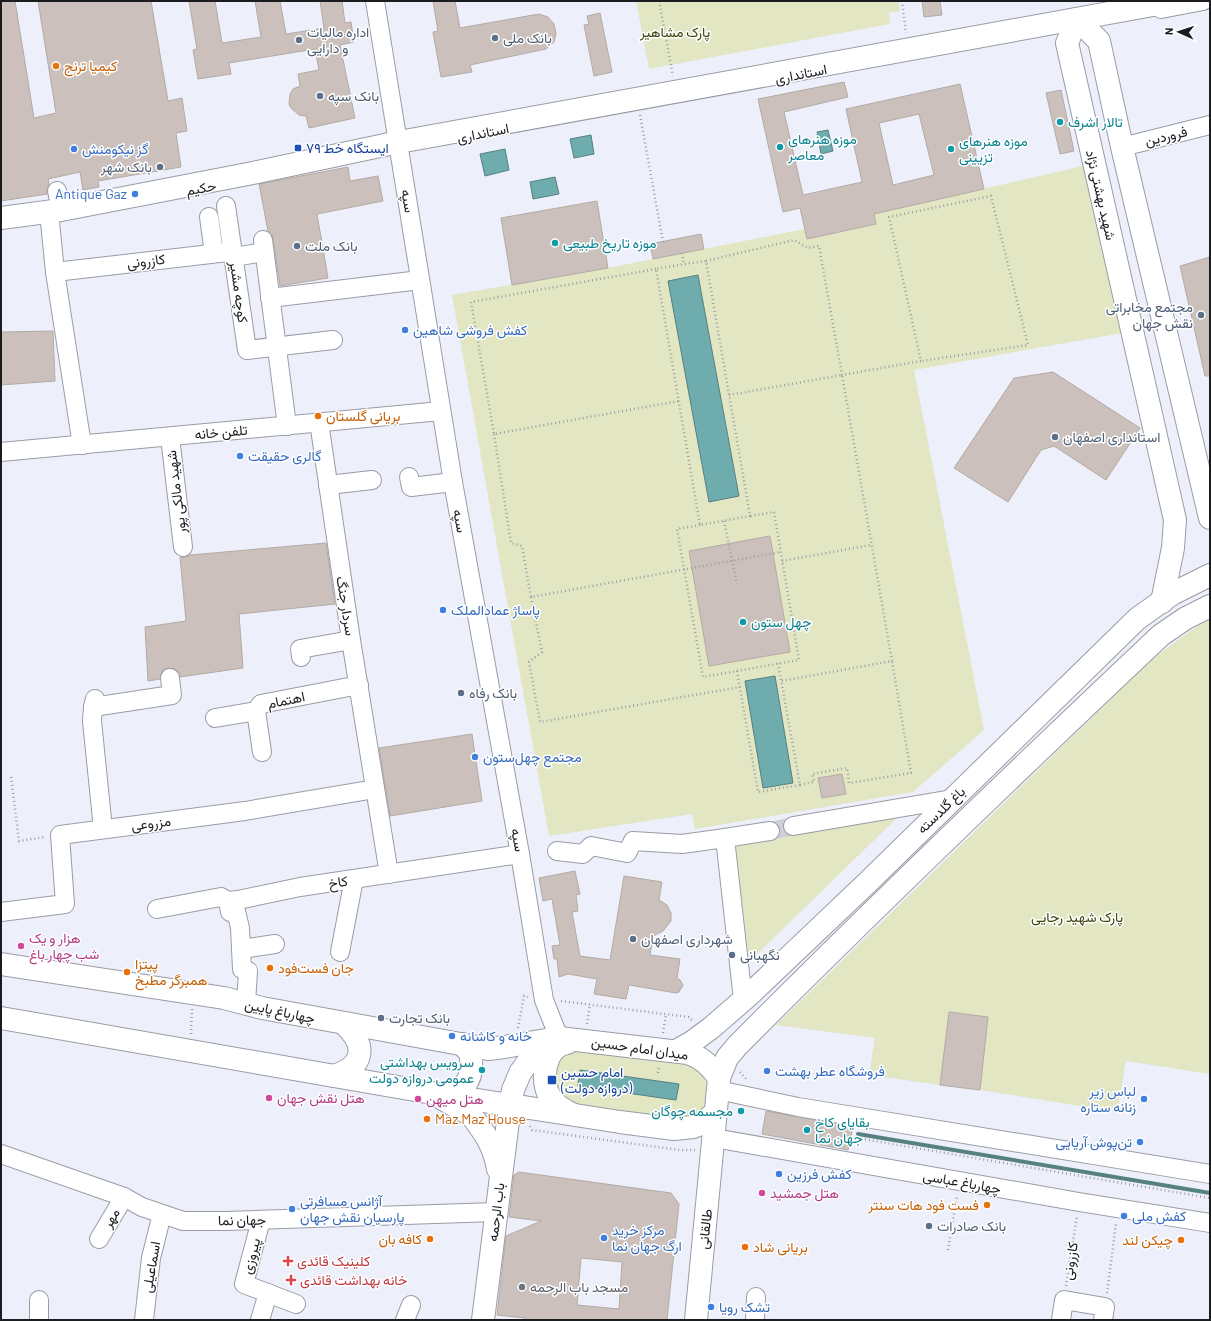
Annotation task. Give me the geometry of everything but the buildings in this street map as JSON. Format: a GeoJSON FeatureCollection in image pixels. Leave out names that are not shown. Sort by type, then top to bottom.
{"type":"FeatureCollection","features":[{"type":"Feature","properties":{"kind":"main road","name":"استانداری"},"geometry":{"type":"LineString","coordinates":[[399,146],[676,92],[1077,19],[1105,7],[1175,1]]}},
{"type":"Feature","properties":{"kind":"main road"},"geometry":{"type":"LineString","coordinates":[[1077,19],[1099,41],[1122,148],[1210,518]]}},
{"type":"Feature","properties":{"kind":"main road","name":"شهید بهشتی نژاد"},"geometry":{"type":"LineString","coordinates":[[1077,19],[1067,42],[1176,520],[1173,548],[1162,602]]}},
{"type":"Feature","properties":{"kind":"main road","name":"حکیم"},"geometry":{"type":"LineString","coordinates":[[1,218],[399,146]]}},
{"type":"Feature","properties":{"kind":"main road","name":"باغ گلدسته"},"geometry":{"type":"LineString","coordinates":[[676,1051],[705,1032],[743,1000],[800,947],[1137,619],[1172,594],[1210,575]]}},
{"type":"Feature","properties":{"kind":"main road","name":"باغ گلدسته"},"geometry":{"type":"LineString","coordinates":[[719,1084],[727,1058],[737,1046],[817,966],[1161,635],[1186,618],[1210,606]]}},
{"type":"Feature","properties":{"kind":"main road"},"geometry":{"type":"LineString","coordinates":[[1047,706],[1066,725]]}},
{"type":"Feature","properties":{"kind":"main road"},"geometry":{"type":"LineString","coordinates":[[800,947],[817,966]]}},
{"type":"Feature","properties":{"kind":"main road","name":"چهارباغ پایین"},"geometry":{"type":"LineString","coordinates":[[1,964],[224,998],[246,1004],[344,1024],[488,1049],[559,1038]]}},
{"type":"Feature","properties":{"kind":"main road"},"geometry":{"type":"LineString","coordinates":[[1,1018],[510,1105],[513,1090],[520,1073],[530,1059],[540,1048],[559,1038]]}},
{"type":"Feature","properties":{"kind":"main road"},"geometry":{"type":"LineString","coordinates":[[334,1076],[345,1072],[354,1065],[359,1057],[360,1049],[357,1039],[344,1024]]}},
{"type":"Feature","properties":{"kind":"main road","name":"میدان امام حسین"},"geometry":{"type":"LineString","coordinates":[[559,1038],[676,1051],[697,1056],[711,1067],[719,1084]]}},
{"type":"Feature","properties":{"kind":"main road","name":"میدان امام حسین"},"geometry":{"type":"LineString","coordinates":[[573,1115],[557,1106],[546,1090],[544,1080],[545,1070],[548,1060],[553,1052],[562,1044],[584,1040]]}},
{"type":"Feature","properties":{"kind":"main road"},"geometry":{"type":"LineString","coordinates":[[440,1094],[461,1089],[471,1076],[471,1054],[462,1044]]}},
{"type":"Feature","properties":{"kind":"main road"},"geometry":{"type":"LineString","coordinates":[[716,1112],[719,1084]]}},
{"type":"Feature","properties":{"kind":"main road"},"geometry":{"type":"LineString","coordinates":[[440,1094],[471,1115],[488,1137],[496,1156],[500,1178]]}},
{"type":"Feature","properties":{"kind":"main road","name":"میدان امام حسین"},"geometry":{"type":"LineString","coordinates":[[510,1105],[674,1129],[693,1127],[701,1124],[716,1112]]}},
{"type":"Feature","properties":{"kind":"main road","name":"باب الرحمه"},"geometry":{"type":"LineString","coordinates":[[483,1320],[510,1105]]}},
{"type":"Feature","properties":{"kind":"main road","name":"طالقانی"},"geometry":{"type":"LineString","coordinates":[[696,1320],[716,1112]]}},
{"type":"Feature","properties":{"kind":"main road"},"geometry":{"type":"LineString","coordinates":[[674,1129],[714,1138]]}},
{"type":"Feature","properties":{"kind":"street","name":"سپه"},"geometry":{"type":"LineString","coordinates":[[375,1],[453,482],[520,854],[544,1000],[559,1038]]}},
{"type":"Feature","properties":{"kind":"street","name":"استانداری"},"geometry":{"type":"LineString","coordinates":[[399,146],[1203,1]]}},
{"type":"Feature","properties":{"kind":"street","name":"فروردین"},"geometry":{"type":"LineString","coordinates":[[1122,148],[1210,125]]}},
{"type":"Feature","properties":{"kind":"street","name":"كوچه مشير"},"geometry":{"type":"LineString","coordinates":[[226,206],[247,350],[277,347]]}},
{"type":"Feature","properties":{"kind":"street","name":"حکیم"},"geometry":{"type":"LineString","coordinates":[[1,224],[54,208]]}},
{"type":"Feature","properties":{"kind":"street"},"geometry":{"type":"LineString","coordinates":[[54,208],[56,272],[82,445]]}},
{"type":"Feature","properties":{"kind":"street"},"geometry":{"type":"LineString","coordinates":[[209,217],[214,253]]}},
{"type":"Feature","properties":{"kind":"street"},"geometry":{"type":"LineString","coordinates":[[234,257],[263,246],[287,426]]}},
{"type":"Feature","properties":{"kind":"street","name":"کازرونی"},"geometry":{"type":"LineString","coordinates":[[56,272],[214,253],[228,252],[234,257]]}},
{"type":"Feature","properties":{"kind":"street"},"geometry":{"type":"LineString","coordinates":[[270,298],[420,280]]}},
{"type":"Feature","properties":{"kind":"street"},"geometry":{"type":"LineString","coordinates":[[277,347],[333,340]]}},
{"type":"Feature","properties":{"kind":"street","name":"تلفن خانه"},"geometry":{"type":"LineString","coordinates":[[1,452],[441,411]]}},
{"type":"Feature","properties":{"kind":"street","name":"سردار جنگ"},"geometry":{"type":"LineString","coordinates":[[319,422],[351,640],[389,874]]}},
{"type":"Feature","properties":{"kind":"street","name":"شهید مالکی پور"},"geometry":{"type":"LineString","coordinates":[[170,437],[182,547]]}},
{"type":"Feature","properties":{"kind":"street"},"geometry":{"type":"LineString","coordinates":[[409,477],[411,487],[453,482]]}},
{"type":"Feature","properties":{"kind":"street"},"geometry":{"type":"LineString","coordinates":[[328,485],[372,480]]}},
{"type":"Feature","properties":{"kind":"street"},"geometry":{"type":"LineString","coordinates":[[301,657],[300,649],[351,640]]}},
{"type":"Feature","properties":{"kind":"street"},"geometry":{"type":"LineString","coordinates":[[103,829],[92,721],[94,703],[172,695],[170,678]]}},
{"type":"Feature","properties":{"kind":"street","name":"اهتمام"},"geometry":{"type":"LineString","coordinates":[[215,718],[256,711],[261,704],[359,685]]}},
{"type":"Feature","properties":{"kind":"street"},"geometry":{"type":"LineString","coordinates":[[256,711],[262,752]]}},
{"type":"Feature","properties":{"kind":"street","name":"مزروعی"},"geometry":{"type":"LineString","coordinates":[[67,834],[245,811],[375,789]]}},
{"type":"Feature","properties":{"kind":"street"},"geometry":{"type":"LineString","coordinates":[[793,826],[952,799]]}},
{"type":"Feature","properties":{"kind":"street"},"geometry":{"type":"LineString","coordinates":[[557,851],[583,854],[590,846],[627,853],[633,841],[682,844],[770,831]]}},
{"type":"Feature","properties":{"kind":"street"},"geometry":{"type":"LineString","coordinates":[[1,912],[65,904],[60,835],[67,834]]}},
{"type":"Feature","properties":{"kind":"street"},"geometry":{"type":"LineString","coordinates":[[725,838],[743,1000]]}},
{"type":"Feature","properties":{"kind":"street","name":"کاخ"},"geometry":{"type":"LineString","coordinates":[[157,909],[181,897],[221,896],[228,901],[354,879],[520,854]]}},
{"type":"Feature","properties":{"kind":"street"},"geometry":{"type":"LineString","coordinates":[[340,952],[354,879]]}},
{"type":"Feature","properties":{"kind":"street"},"geometry":{"type":"LineString","coordinates":[[228,901],[230,912],[236,911],[240,928],[242,969],[248,971],[246,1004]]}},
{"type":"Feature","properties":{"kind":"street"},"geometry":{"type":"LineString","coordinates":[[241,949],[275,944]]}},
{"type":"Feature","properties":{"kind":"street"},"geometry":{"type":"LineString","coordinates":[[719,1084],[798,1107],[1210,1174]]}},
{"type":"Feature","properties":{"kind":"street","name":"چهارباغ عباسی"},"geometry":{"type":"LineString","coordinates":[[714,1138],[960,1182],[1210,1223]]}},
{"type":"Feature","properties":{"kind":"street","name":"جهان نما"},"geometry":{"type":"LineString","coordinates":[[1,1154],[124,1197],[142,1207],[183,1221],[261,1220],[496,1212]]}},
{"type":"Feature","properties":{"kind":"street","name":"مهر"},"geometry":{"type":"LineString","coordinates":[[99,1239],[124,1197]]}},
{"type":"Feature","properties":{"kind":"street","name":"اسماعیلی"},"geometry":{"type":"LineString","coordinates":[[144,1320],[150,1258],[162,1214]]}},
{"type":"Feature","properties":{"kind":"street","name":"پیروزی"},"geometry":{"type":"LineString","coordinates":[[261,1220],[244,1284],[296,1304]]}},
{"type":"Feature","properties":{"kind":"street"},"geometry":{"type":"LineString","coordinates":[[260,1320],[268,1293]]}},
{"type":"Feature","properties":{"kind":"street"},"geometry":{"type":"LineString","coordinates":[[755,1320],[756,1296]]}},
{"type":"Feature","properties":{"kind":"street"},"geometry":{"type":"LineString","coordinates":[[39,1300],[39,1320]]}},
{"type":"Feature","properties":{"kind":"street"},"geometry":{"type":"LineString","coordinates":[[1064,1300],[1104,1313]]}},
{"type":"Feature","properties":{"kind":"street","name":"کازرونی"},"geometry":{"type":"LineString","coordinates":[[1061,1320],[1064,1300]]}},
{"type":"Feature","properties":{"kind":"path"},"geometry":{"type":"LineString","coordinates":[[658,1],[676,92]]}},
{"type":"Feature","properties":{"kind":"path"},"geometry":{"type":"LineString","coordinates":[[902,1],[908,50]]}},
{"type":"Feature","properties":{"kind":"path"},"geometry":{"type":"LineString","coordinates":[[638,104],[663,242]]}},
{"type":"Feature","properties":{"kind":"path"},"geometry":{"type":"LineString","coordinates":[[729,395],[921,360],[1028,345],[991,196],[889,217],[921,360]]}},
{"type":"Feature","properties":{"kind":"path"},"geometry":{"type":"LineString","coordinates":[[737,671],[740,688],[758,792],[814,782],[812,774],[847,768],[849,783],[911,773],[819,246],[808,248],[794,240],[706,261],[471,302],[494,434],[510,543],[522,546],[542,652],[529,662],[540,722],[740,688]]}},
{"type":"Feature","properties":{"kind":"path"},"geometry":{"type":"LineString","coordinates":[[682,253],[684,264]]}},
{"type":"Feature","properties":{"kind":"path"},"geometry":{"type":"LineString","coordinates":[[706,261],[750,516]]}},
{"type":"Feature","properties":{"kind":"path"},"geometry":{"type":"LineString","coordinates":[[656,269],[700,525]]}},
{"type":"Feature","properties":{"kind":"path"},"geometry":{"type":"LineString","coordinates":[[494,434],[679,401]]}},
{"type":"Feature","properties":{"kind":"path"},"geometry":{"type":"LineString","coordinates":[[774,512],[800,660],[702,677],[677,529],[750,516],[774,512]]}},
{"type":"Feature","properties":{"kind":"path"},"geometry":{"type":"LineString","coordinates":[[724,521],[737,584]]}},
{"type":"Feature","properties":{"kind":"path"},"geometry":{"type":"LineString","coordinates":[[782,561],[871,545]]}},
{"type":"Feature","properties":{"kind":"path"},"geometry":{"type":"LineString","coordinates":[[531,597],[781,552]]}},
{"type":"Feature","properties":{"kind":"path"},"geometry":{"type":"LineString","coordinates":[[781,681],[892,661]]}},
{"type":"Feature","properties":{"kind":"path"},"geometry":{"type":"LineString","coordinates":[[778,663],[800,785]]}},
{"type":"Feature","properties":{"kind":"path"},"geometry":{"type":"LineString","coordinates":[[11,777],[18,842],[67,834]]}},
{"type":"Feature","properties":{"kind":"path"},"geometry":{"type":"LineString","coordinates":[[190,1051],[193,994]]}},
{"type":"Feature","properties":{"kind":"path"},"geometry":{"type":"LineString","coordinates":[[544,1000],[689,1017],[705,1032]]}},
{"type":"Feature","properties":{"kind":"path"},"geometry":{"type":"LineString","coordinates":[[727,1058],[750,1083]]}},
{"type":"Feature","properties":{"kind":"path","name":"چهارباغ عباسی"},"geometry":{"type":"LineString","coordinates":[[857,1138],[1210,1198]]}},
{"type":"Feature","properties":{"kind":"path"},"geometry":{"type":"LineString","coordinates":[[948,1250],[960,1182]]}},
{"type":"Feature","properties":{"kind":"path","name":"کازرونی"},"geometry":{"type":"LineString","coordinates":[[1064,1300],[1079,1202]]}},
{"type":"Feature","properties":{"kind":"path"},"geometry":{"type":"LineString","coordinates":[[1104,1313],[1117,1208]]}},
{"type":"Feature","properties":{"kind":"green space","name":"پارک مشاهیر"},"geometry":{"type":"Polygon","coordinates":[[[636,1],[899,1],[900,11],[889,13],[890,24],[649,69],[636,1]]]}},
{"type":"Feature","properties":{"kind":"green space"},"geometry":{"type":"Polygon","coordinates":[[[1083,166],[1122,333],[914,370],[984,730],[913,792],[695,829],[692,814],[549,836],[452,295],[608,268],[805,229],[807,239],[876,224],[874,214],[1083,166]]]}},
{"type":"Feature","properties":{"kind":"green space","name":"پارک شهید رجایی"},"geometry":{"type":"Polygon","coordinates":[[[1210,620],[1210,1074],[1126,1061],[1117,1112],[980,1090],[988,1017],[949,1012],[940,1085],[869,1075],[875,1038],[776,1025],[1151,660],[1200,624],[1210,620]]]}},
{"type":"Feature","properties":{"kind":"green space"},"geometry":{"type":"Polygon","coordinates":[[[900,815],[749,962],[735,844],[900,815]]]}},
{"type":"Feature","properties":{"kind":"green space"},"geometry":{"type":"Polygon","coordinates":[[[571,1050],[682,1061],[696,1067],[702,1074],[707,1088],[707,1099],[702,1109],[687,1121],[573,1107],[557,1094],[555,1064],[563,1055],[571,1050]]]}},
{"type":"Feature","properties":{"kind":"water"},"geometry":{"type":"Polygon","coordinates":[[[828,130],[833,151],[821,154],[817,132],[828,130]]]}},
{"type":"Feature","properties":{"kind":"water"},"geometry":{"type":"Polygon","coordinates":[[[591,135],[594,154],[574,158],[570,139],[591,135]]]}},
{"type":"Feature","properties":{"kind":"water"},"geometry":{"type":"Polygon","coordinates":[[[505,149],[509,170],[485,176],[480,154],[505,149]]]}},
{"type":"Feature","properties":{"kind":"water"},"geometry":{"type":"Polygon","coordinates":[[[555,177],[559,194],[533,199],[530,182],[555,177]]]}},
{"type":"Feature","properties":{"kind":"water"},"geometry":{"type":"Polygon","coordinates":[[[698,275],[739,496],[709,502],[668,281],[698,275]]]}},
{"type":"Feature","properties":{"kind":"water"},"geometry":{"type":"Polygon","coordinates":[[[775,676],[793,783],[763,788],[745,681],[775,676]]]}},
{"type":"Feature","properties":{"kind":"water"},"geometry":{"type":"Polygon","coordinates":[[[580,1070],[679,1084],[676,1100],[578,1086],[580,1070]]]}},
{"type":"Feature","properties":{"kind":"waterway"},"geometry":{"type":"LineString","coordinates":[[858,1134],[1210,1193]]}},
{"type":"Feature","properties":{"kind":"tunnel"},"geometry":{"type":"LineString","coordinates":[[770,831],[793,826]]}},
{"type":"Feature","properties":{"kind":"place","name":"بانک ملی"},"geometry":{"type":"Point","coordinates":[495,38]}},
{"type":"Feature","properties":{"kind":"place","name":"اداره مالیات و دارایی"},"geometry":{"type":"Point","coordinates":[299,40]}},
{"type":"Feature","properties":{"kind":"place","name":"کیمیا ترنج"},"geometry":{"type":"Point","coordinates":[56,66]}},
{"type":"Feature","properties":{"kind":"place","name":"بانک سپه"},"geometry":{"type":"Point","coordinates":[320,96]}},
{"type":"Feature","properties":{"kind":"place","name":"تالار اشرف"},"geometry":{"type":"Point","coordinates":[1060,122]}},
{"type":"Feature","properties":{"kind":"place","name":"موزه هنرهای معاصر"},"geometry":{"type":"Point","coordinates":[780,147]}},
{"type":"Feature","properties":{"kind":"place","name":"ایستگاه خط ۷۹"},"geometry":{"type":"Point","coordinates":[298,148]}},
{"type":"Feature","properties":{"kind":"place","name":"گز نیکومنش"},"geometry":{"type":"Point","coordinates":[74,149]}},
{"type":"Feature","properties":{"kind":"place","name":"موزه هنرهای تزیینی"},"geometry":{"type":"Point","coordinates":[951,149]}},
{"type":"Feature","properties":{"kind":"place","name":"بانک شهر"},"geometry":{"type":"Point","coordinates":[160,167]}},
{"type":"Feature","properties":{"kind":"place","name":"Antique Gaz"},"geometry":{"type":"Point","coordinates":[135,194]}},
{"type":"Feature","properties":{"kind":"place","name":"موزه تاریخ طبیعی"},"geometry":{"type":"Point","coordinates":[555,243]}},
{"type":"Feature","properties":{"kind":"place","name":"بانک ملت"},"geometry":{"type":"Point","coordinates":[297,246]}},
{"type":"Feature","properties":{"kind":"place","name":"مجتمع مخابراتی نقش جهان"},"geometry":{"type":"Point","coordinates":[1201,315]}},
{"type":"Feature","properties":{"kind":"place","name":"کفش فروشی شاهین"},"geometry":{"type":"Point","coordinates":[405,330]}},
{"type":"Feature","properties":{"kind":"place","name":"بریانی گلستان"},"geometry":{"type":"Point","coordinates":[318,416]}},
{"type":"Feature","properties":{"kind":"place","name":"استانداری اصفهان"},"geometry":{"type":"Point","coordinates":[1055,437]}},
{"type":"Feature","properties":{"kind":"place","name":"گالری حقیقت"},"geometry":{"type":"Point","coordinates":[240,456]}},
{"type":"Feature","properties":{"kind":"place","name":"پاساژ عمادالملک"},"geometry":{"type":"Point","coordinates":[443,610]}},
{"type":"Feature","properties":{"kind":"place","name":"چهل ستون"},"geometry":{"type":"Point","coordinates":[743,622]}},
{"type":"Feature","properties":{"kind":"place","name":"بانک رفاه"},"geometry":{"type":"Point","coordinates":[461,693]}},
{"type":"Feature","properties":{"kind":"place","name":"مجتمع چهل‌ستون"},"geometry":{"type":"Point","coordinates":[475,757]}},
{"type":"Feature","properties":{"kind":"place","name":"شهرداری اصفهان"},"geometry":{"type":"Point","coordinates":[633,939]}},
{"type":"Feature","properties":{"kind":"place","name":"هزار و یک شب چهار باغ"},"geometry":{"type":"Point","coordinates":[21,946]}},
{"type":"Feature","properties":{"kind":"place","name":"نگهبانی"},"geometry":{"type":"Point","coordinates":[732,955]}},
{"type":"Feature","properties":{"kind":"place","name":"جان فست‌فود"},"geometry":{"type":"Point","coordinates":[270,968]}},
{"type":"Feature","properties":{"kind":"place","name":"پیتزا همبرگر مطبخ"},"geometry":{"type":"Point","coordinates":[127,972]}},
{"type":"Feature","properties":{"kind":"place","name":"بانک تجارت"},"geometry":{"type":"Point","coordinates":[381,1018]}},
{"type":"Feature","properties":{"kind":"place","name":"خانه و کاشانه"},"geometry":{"type":"Point","coordinates":[452,1036]}},
{"type":"Feature","properties":{"kind":"place","name":"سرویس بهداشتی عمومی دروازه دولت"},"geometry":{"type":"Point","coordinates":[482,1070]}},
{"type":"Feature","properties":{"kind":"place","name":"فروشگاه عطر بهشت"},"geometry":{"type":"Point","coordinates":[767,1071]}},
{"type":"Feature","properties":{"kind":"place","name":"امام حسین (دروازه دولت)"},"geometry":{"type":"Point","coordinates":[552,1080]}},
{"type":"Feature","properties":{"kind":"place","name":"هتل نقش جهان"},"geometry":{"type":"Point","coordinates":[269,1098]}},
{"type":"Feature","properties":{"kind":"place","name":"هتل میهن"},"geometry":{"type":"Point","coordinates":[418,1099]}},
{"type":"Feature","properties":{"kind":"place","name":"لباس زیر زنانه ستاره"},"geometry":{"type":"Point","coordinates":[1144,1099]}},
{"type":"Feature","properties":{"kind":"place","name":"مجسمه چوگان"},"geometry":{"type":"Point","coordinates":[741,1111]}},
{"type":"Feature","properties":{"kind":"place","name":"Maz Maz House"},"geometry":{"type":"Point","coordinates":[427,1119]}},
{"type":"Feature","properties":{"kind":"place","name":"بقایای کاخ جهان نما"},"geometry":{"type":"Point","coordinates":[807,1130]}},
{"type":"Feature","properties":{"kind":"place","name":"تن‌پوش آریایی"},"geometry":{"type":"Point","coordinates":[1140,1142]}},
{"type":"Feature","properties":{"kind":"place","name":"کفش فرزین"},"geometry":{"type":"Point","coordinates":[779,1174]}},
{"type":"Feature","properties":{"kind":"place","name":"هتل جمشید"},"geometry":{"type":"Point","coordinates":[762,1193]}},
{"type":"Feature","properties":{"kind":"place","name":"فست فود هات سنتر"},"geometry":{"type":"Point","coordinates":[987,1205]}},
{"type":"Feature","properties":{"kind":"place","name":"آژانس مسافرتی پارسیان نقش جهان"},"geometry":{"type":"Point","coordinates":[292,1209]}},
{"type":"Feature","properties":{"kind":"place","name":"کفش ملی"},"geometry":{"type":"Point","coordinates":[1124,1216]}},
{"type":"Feature","properties":{"kind":"place","name":"بانک صادرات"},"geometry":{"type":"Point","coordinates":[929,1226]}},
{"type":"Feature","properties":{"kind":"place","name":"مرکز خرید ارگ جهان نما"},"geometry":{"type":"Point","coordinates":[604,1238]}},
{"type":"Feature","properties":{"kind":"place","name":"کافه بان"},"geometry":{"type":"Point","coordinates":[430,1239]}},
{"type":"Feature","properties":{"kind":"place","name":"چیکن لند"},"geometry":{"type":"Point","coordinates":[1181,1240]}},
{"type":"Feature","properties":{"kind":"place","name":"بریانی شاد"},"geometry":{"type":"Point","coordinates":[745,1247]}},
{"type":"Feature","properties":{"kind":"place","name":"کلینیک قائدی"},"geometry":{"type":"Point","coordinates":[288,1261]}},
{"type":"Feature","properties":{"kind":"place","name":"خانه بهداشت قائدی"},"geometry":{"type":"Point","coordinates":[291,1280]}},
{"type":"Feature","properties":{"kind":"place","name":"مسجد باب الرحمه"},"geometry":{"type":"Point","coordinates":[522,1287]}},
{"type":"Feature","properties":{"kind":"place","name":"تشک رویا"},"geometry":{"type":"Point","coordinates":[711,1307]}}]}
